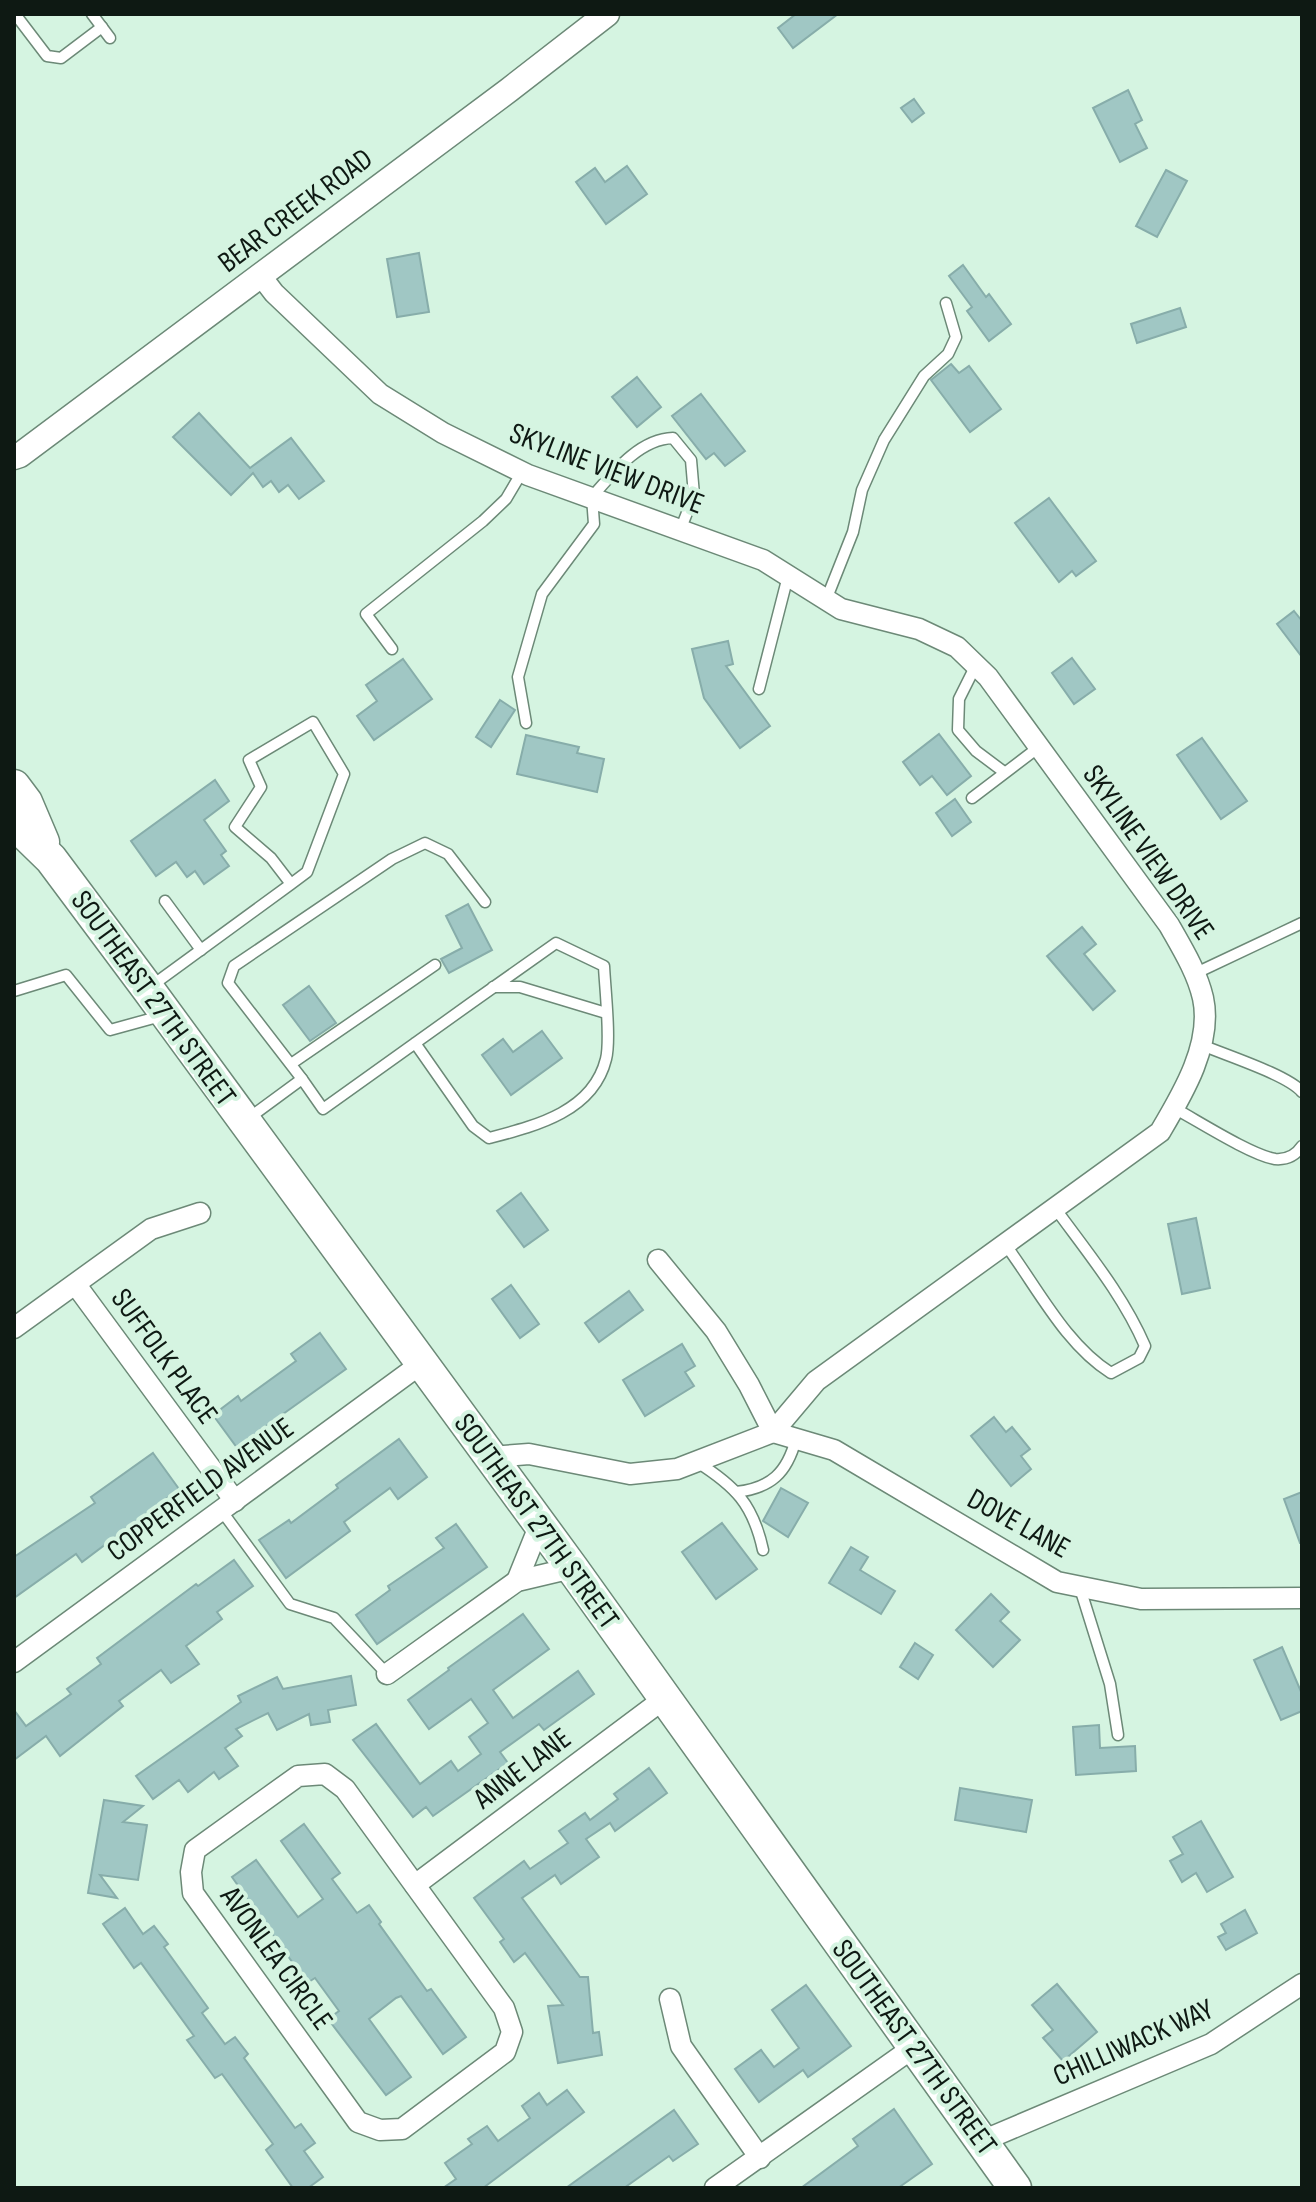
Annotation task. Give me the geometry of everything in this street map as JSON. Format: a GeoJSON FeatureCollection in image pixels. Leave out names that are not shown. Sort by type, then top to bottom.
{"type":"FeatureCollection","features":[{"type":"Feature","properties":{"kind":"main road","name":"SOUTHEAST 27TH STREET"},"geometry":{"type":"LineString","coordinates":[[14,786],[26,802],[51,859]]}},
{"type":"Feature","properties":{"kind":"main road","name":"SOUTHEAST 27TH STREET"},"geometry":{"type":"LineString","coordinates":[[14,823],[51,859],[157,1001],[572,1568],[1015,2188]]}},
{"type":"Feature","properties":{"kind":"street","name":"BEAR CREEK ROAD"},"geometry":{"type":"LineString","coordinates":[[16,459],[607,14]]}},
{"type":"Feature","properties":{"kind":"street","name":"SKYLINE VIEW DRIVE"},"geometry":{"type":"LineString","coordinates":[[261,276],[274,293],[380,394],[443,433],[522,472],[763,560],[841,609],[919,629],[957,647],[988,677],[1169,925],[1204,1000],[1202,1045],[1185,1089],[1160,1132],[816,1381],[773,1432],[677,1469],[630,1474],[529,1454],[490,1457]]}},
{"type":"Feature","properties":{"kind":"street"},"geometry":{"type":"LineString","coordinates":[[17,1319],[76,1285],[151,1229],[200,1213]]}},
{"type":"Feature","properties":{"kind":"street"},"geometry":{"type":"LineString","coordinates":[[658,1260],[716,1331],[773,1432]]}},
{"type":"Feature","properties":{"kind":"street","name":"SUFFOLK PLACE"},"geometry":{"type":"LineString","coordinates":[[76,1285],[228,1506]]}},
{"type":"Feature","properties":{"kind":"street","name":"COPPERFIELD AVENUE"},"geometry":{"type":"LineString","coordinates":[[14,1662],[422,1363]]}},
{"type":"Feature","properties":{"kind":"street","name":"DOVE LANE"},"geometry":{"type":"LineString","coordinates":[[773,1432],[834,1450],[1057,1582],[1141,1599],[1302,1598]]}},
{"type":"Feature","properties":{"kind":"street"},"geometry":{"type":"LineString","coordinates":[[517,1581],[540,1524]]}},
{"type":"Feature","properties":{"kind":"street"},"geometry":{"type":"LineString","coordinates":[[387,1674],[517,1581],[572,1568]]}},
{"type":"Feature","properties":{"kind":"street","name":"ANNE LANE"},"geometry":{"type":"LineString","coordinates":[[415,1885],[665,1698]]}},
{"type":"Feature","properties":{"kind":"street","name":"AVONLEA CIRCLE"},"geometry":{"type":"LineString","coordinates":[[325,1774],[345,1789],[415,1885],[504,2008],[512,2032],[505,2052],[402,2129],[380,2130],[358,2122],[193,1893],[191,1872],[195,1850],[298,1776],[325,1774]]}},
{"type":"Feature","properties":{"kind":"street","name":"CHILLIWACK WAY"},"geometry":{"type":"LineString","coordinates":[[982,2141],[1211,2044],[1302,1984]]}},
{"type":"Feature","properties":{"kind":"street"},"geometry":{"type":"LineString","coordinates":[[670,1999],[681,2046],[760,2158]]}},
{"type":"Feature","properties":{"kind":"street"},"geometry":{"type":"LineString","coordinates":[[715,2188],[914,2047]]}},
{"type":"Feature","properties":{"kind":"lane"},"geometry":{"type":"LineString","coordinates":[[15,14],[47,56],[61,58],[102,27]]}},
{"type":"Feature","properties":{"kind":"lane"},"geometry":{"type":"LineString","coordinates":[[92,14],[110,38]]}},
{"type":"Feature","properties":{"kind":"lane"},"geometry":{"type":"LineString","coordinates":[[826,600],[853,532],[862,490],[884,440],[924,376],[948,354],[956,337],[946,303]]}},
{"type":"Feature","properties":{"kind":"lane"},"geometry":{"type":"LineString","coordinates":[[526,723],[518,677],[542,594],[594,524],[592,497],[624,461],[660,438],[673,438],[691,460],[694,495],[681,528]]}},
{"type":"Feature","properties":{"kind":"lane"},"geometry":{"type":"LineString","coordinates":[[392,649],[366,614],[483,521],[506,499],[522,472]]}},
{"type":"Feature","properties":{"kind":"lane"},"geometry":{"type":"LineString","coordinates":[[759,689],[788,576]]}},
{"type":"Feature","properties":{"kind":"lane"},"geometry":{"type":"LineString","coordinates":[[976,665],[959,699],[958,730],[976,751],[1004,772]]}},
{"type":"Feature","properties":{"kind":"lane"},"geometry":{"type":"LineString","coordinates":[[14,991],[66,975],[110,1030],[157,1001],[201,950],[291,884],[307,872],[344,774],[313,722],[249,760],[261,787],[235,827],[271,858],[291,884]]}},
{"type":"Feature","properties":{"kind":"lane"},"geometry":{"type":"LineString","coordinates":[[972,798],[1039,747]]}},
{"type":"Feature","properties":{"kind":"lane"},"geometry":{"type":"LineString","coordinates":[[415,1043],[473,1126],[489,1138],[520,1130],[570,1110],[596,1087],[607,1057],[604,966],[556,943],[493,987],[323,1109],[228,983],[234,966],[392,859],[425,843],[448,854],[485,902]]}},
{"type":"Feature","properties":{"kind":"lane"},"geometry":{"type":"LineString","coordinates":[[165,901],[201,950]]}},
{"type":"Feature","properties":{"kind":"lane"},"geometry":{"type":"LineString","coordinates":[[1194,974],[1302,923]]}},
{"type":"Feature","properties":{"kind":"lane"},"geometry":{"type":"LineString","coordinates":[[291,1064],[435,965]]}},
{"type":"Feature","properties":{"kind":"lane"},"geometry":{"type":"LineString","coordinates":[[493,987],[520,987],[606,1013]]}},
{"type":"Feature","properties":{"kind":"lane"},"geometry":{"type":"LineString","coordinates":[[1202,1045],[1297,1086],[1302,1092]]}},
{"type":"Feature","properties":{"kind":"lane"},"geometry":{"type":"LineString","coordinates":[[244,1122],[302,1079]]}},
{"type":"Feature","properties":{"kind":"lane"},"geometry":{"type":"LineString","coordinates":[[1174,1108],[1274,1159],[1288,1158],[1302,1146]]}},
{"type":"Feature","properties":{"kind":"lane"},"geometry":{"type":"LineString","coordinates":[[1005,1244],[1061,1323],[1095,1363],[1111,1373],[1139,1358],[1145,1346],[1138,1330],[1115,1289],[1055,1208]]}},
{"type":"Feature","properties":{"kind":"lane"},"geometry":{"type":"LineString","coordinates":[[736,1492],[760,1490],[777,1477],[792,1455],[796,1439]]}},
{"type":"Feature","properties":{"kind":"lane"},"geometry":{"type":"LineString","coordinates":[[697,1462],[727,1481],[747,1506],[760,1533],[763,1550]]}},
{"type":"Feature","properties":{"kind":"lane","name":"SUFFOLK PLACE"},"geometry":{"type":"LineString","coordinates":[[228,1506],[290,1604],[334,1618],[387,1674]]}},
{"type":"Feature","properties":{"kind":"lane"},"geometry":{"type":"LineString","coordinates":[[1080,1586],[1110,1684],[1118,1735]]}},
{"type":"Feature","properties":{"kind":"building"},"geometry":{"type":"Polygon","coordinates":[[[796,14],[838,14],[793,48],[778,28],[796,14]]]}},
{"type":"Feature","properties":{"kind":"building"},"geometry":{"type":"Polygon","coordinates":[[[1128,90],[1142,120],[1135,124],[1147,148],[1120,162],[1093,108],[1128,90]]]}},
{"type":"Feature","properties":{"kind":"building"},"geometry":{"type":"Polygon","coordinates":[[[914,99],[924,113],[912,122],[901,108],[914,99]]]}},
{"type":"Feature","properties":{"kind":"building"},"geometry":{"type":"Polygon","coordinates":[[[627,166],[647,194],[606,224],[576,182],[595,168],[605,182],[627,166]]]}},
{"type":"Feature","properties":{"kind":"building"},"geometry":{"type":"Polygon","coordinates":[[[1166,170],[1187,181],[1157,237],[1136,226],[1166,170]]]}},
{"type":"Feature","properties":{"kind":"building"},"geometry":{"type":"Polygon","coordinates":[[[419,253],[429,312],[397,317],[387,259],[419,253]]]}},
{"type":"Feature","properties":{"kind":"building"},"geometry":{"type":"Polygon","coordinates":[[[963,265],[1011,324],[989,341],[967,311],[972,307],[949,276],[963,265]]]}},
{"type":"Feature","properties":{"kind":"building"},"geometry":{"type":"Polygon","coordinates":[[[1180,308],[1186,327],[1137,343],[1131,324],[1180,308]]]}},
{"type":"Feature","properties":{"kind":"building"},"geometry":{"type":"Polygon","coordinates":[[[951,364],[959,373],[969,366],[1001,409],[970,432],[931,380],[951,364]]]}},
{"type":"Feature","properties":{"kind":"building"},"geometry":{"type":"Polygon","coordinates":[[[637,377],[661,407],[637,427],[612,397],[637,377]]]}},
{"type":"Feature","properties":{"kind":"building"},"geometry":{"type":"Polygon","coordinates":[[[701,394],[745,451],[725,466],[714,453],[706,459],[672,416],[701,394]]]}},
{"type":"Feature","properties":{"kind":"building"},"geometry":{"type":"Polygon","coordinates":[[[199,413],[250,468],[291,438],[324,481],[299,499],[288,485],[279,492],[271,481],[263,487],[253,473],[231,495],[173,437],[199,413]]]}},
{"type":"Feature","properties":{"kind":"building"},"geometry":{"type":"Polygon","coordinates":[[[1049,498],[1096,561],[1076,576],[1072,571],[1059,582],[1015,523],[1049,498]]]}},
{"type":"Feature","properties":{"kind":"building"},"geometry":{"type":"Polygon","coordinates":[[[1294,611],[1302,621],[1302,657],[1277,624],[1294,611]]]}},
{"type":"Feature","properties":{"kind":"building"},"geometry":{"type":"Polygon","coordinates":[[[728,641],[733,664],[726,666],[770,726],[740,748],[704,698],[692,649],[728,641]]]}},
{"type":"Feature","properties":{"kind":"building"},"geometry":{"type":"Polygon","coordinates":[[[1072,658],[1095,689],[1074,704],[1052,673],[1072,658]]]}},
{"type":"Feature","properties":{"kind":"building"},"geometry":{"type":"Polygon","coordinates":[[[403,659],[432,699],[374,740],[357,716],[377,701],[366,685],[403,659]]]}},
{"type":"Feature","properties":{"kind":"building"},"geometry":{"type":"Polygon","coordinates":[[[500,700],[515,710],[491,747],[476,737],[500,700]]]}},
{"type":"Feature","properties":{"kind":"building"},"geometry":{"type":"Polygon","coordinates":[[[939,734],[971,776],[947,795],[932,776],[920,785],[903,762],[939,734]]]}},
{"type":"Feature","properties":{"kind":"building"},"geometry":{"type":"Polygon","coordinates":[[[526,735],[579,747],[577,753],[604,759],[597,792],[517,774],[526,735]]]}},
{"type":"Feature","properties":{"kind":"building"},"geometry":{"type":"Polygon","coordinates":[[[1202,738],[1247,801],[1221,819],[1177,755],[1202,738]]]}},
{"type":"Feature","properties":{"kind":"building"},"geometry":{"type":"Polygon","coordinates":[[[215,780],[229,801],[204,820],[226,851],[221,855],[229,866],[204,884],[195,871],[187,877],[176,862],[156,876],[131,841],[215,780]]]}},
{"type":"Feature","properties":{"kind":"building"},"geometry":{"type":"Polygon","coordinates":[[[955,799],[971,822],[952,836],[936,813],[955,799]]]}},
{"type":"Feature","properties":{"kind":"building"},"geometry":{"type":"Polygon","coordinates":[[[468,904],[492,950],[449,973],[441,959],[462,948],[446,916],[468,904]]]}},
{"type":"Feature","properties":{"kind":"building"},"geometry":{"type":"Polygon","coordinates":[[[1082,927],[1096,944],[1084,954],[1115,991],[1093,1010],[1047,956],[1082,927]]]}},
{"type":"Feature","properties":{"kind":"building"},"geometry":{"type":"Polygon","coordinates":[[[309,986],[336,1023],[310,1041],[283,1005],[309,986]]]}},
{"type":"Feature","properties":{"kind":"building"},"geometry":{"type":"Polygon","coordinates":[[[542,1031],[562,1058],[511,1095],[482,1055],[503,1039],[513,1052],[542,1031]]]}},
{"type":"Feature","properties":{"kind":"building"},"geometry":{"type":"Polygon","coordinates":[[[521,1193],[548,1230],[524,1247],[497,1211],[521,1193]]]}},
{"type":"Feature","properties":{"kind":"building"},"geometry":{"type":"Polygon","coordinates":[[[1196,1218],[1210,1288],[1182,1294],[1168,1224],[1196,1218]]]}},
{"type":"Feature","properties":{"kind":"building"},"geometry":{"type":"Polygon","coordinates":[[[511,1285],[539,1324],[520,1338],[492,1299],[511,1285]]]}},
{"type":"Feature","properties":{"kind":"building"},"geometry":{"type":"Polygon","coordinates":[[[629,1291],[643,1310],[599,1342],[585,1323],[629,1291]]]}},
{"type":"Feature","properties":{"kind":"building"},"geometry":{"type":"Polygon","coordinates":[[[320,1333],[346,1369],[238,1449],[213,1415],[238,1396],[241,1401],[296,1361],[291,1354],[320,1333]]]}},
{"type":"Feature","properties":{"kind":"building"},"geometry":{"type":"Polygon","coordinates":[[[682,1344],[695,1366],[685,1372],[694,1386],[645,1416],[623,1380],[682,1344]]]}},
{"type":"Feature","properties":{"kind":"building"},"geometry":{"type":"Polygon","coordinates":[[[994,1417],[1006,1432],[1012,1427],[1030,1449],[1021,1456],[1031,1469],[1011,1486],[971,1436],[994,1417]]]}},
{"type":"Feature","properties":{"kind":"building"},"geometry":{"type":"Polygon","coordinates":[[[399,1439],[427,1477],[398,1499],[390,1488],[344,1522],[350,1531],[286,1578],[259,1540],[289,1520],[291,1523],[399,1439]]]}},
{"type":"Feature","properties":{"kind":"building"},"geometry":{"type":"Polygon","coordinates":[[[153,1453],[179,1489],[82,1562],[76,1554],[14,1598],[14,1557],[95,1503],[91,1497],[153,1453]]]}},
{"type":"Feature","properties":{"kind":"building"},"geometry":{"type":"Polygon","coordinates":[[[781,1488],[808,1503],[788,1537],[763,1521],[781,1488]]]}},
{"type":"Feature","properties":{"kind":"building"},"geometry":{"type":"Polygon","coordinates":[[[1302,1492],[1302,1543],[1300,1543],[1284,1499],[1302,1492]]]}},
{"type":"Feature","properties":{"kind":"building"},"geometry":{"type":"Polygon","coordinates":[[[722,1523],[757,1569],[716,1599],[682,1552],[722,1523]]]}},
{"type":"Feature","properties":{"kind":"building"},"geometry":{"type":"Polygon","coordinates":[[[456,1524],[487,1567],[377,1644],[356,1615],[390,1590],[388,1586],[444,1548],[436,1538],[456,1524]]]}},
{"type":"Feature","properties":{"kind":"building"},"geometry":{"type":"Polygon","coordinates":[[[851,1547],[868,1557],[860,1570],[895,1591],[881,1614],[829,1583],[851,1547]]]}},
{"type":"Feature","properties":{"kind":"building"},"geometry":{"type":"Polygon","coordinates":[[[234,1560],[253,1586],[217,1612],[222,1619],[186,1646],[199,1664],[171,1683],[161,1670],[119,1701],[123,1706],[60,1756],[46,1736],[14,1760],[14,1710],[26,1726],[71,1694],[67,1689],[101,1664],[97,1658],[196,1584],[198,1586],[234,1560]]]}},
{"type":"Feature","properties":{"kind":"building"},"geometry":{"type":"Polygon","coordinates":[[[991,1594],[1009,1612],[1000,1621],[1020,1640],[993,1667],[956,1630],[991,1594]]]}},
{"type":"Feature","properties":{"kind":"building"},"geometry":{"type":"Polygon","coordinates":[[[523,1614],[549,1649],[493,1690],[513,1718],[578,1671],[594,1694],[544,1730],[539,1724],[500,1752],[508,1763],[433,1816],[426,1807],[413,1817],[353,1740],[376,1724],[420,1784],[451,1761],[458,1771],[481,1754],[469,1737],[488,1723],[471,1699],[429,1729],[408,1700],[523,1614]]]}},
{"type":"Feature","properties":{"kind":"building"},"geometry":{"type":"Polygon","coordinates":[[[915,1643],[933,1655],[918,1679],[900,1667],[915,1643]]]}},
{"type":"Feature","properties":{"kind":"building"},"geometry":{"type":"Polygon","coordinates":[[[1282,1647],[1302,1694],[1302,1711],[1281,1720],[1254,1660],[1282,1647]]]}},
{"type":"Feature","properties":{"kind":"building"},"geometry":{"type":"Polygon","coordinates":[[[351,1676],[356,1705],[328,1710],[330,1722],[311,1725],[309,1714],[277,1730],[268,1713],[236,1729],[242,1736],[225,1748],[238,1766],[219,1779],[214,1772],[188,1792],[179,1780],[153,1799],[136,1776],[241,1702],[238,1696],[277,1677],[283,1689],[351,1676]]]}},
{"type":"Feature","properties":{"kind":"building"},"geometry":{"type":"Polygon","coordinates":[[[1099,1725],[1100,1748],[1135,1746],[1136,1771],[1076,1775],[1073,1727],[1099,1725]]]}},
{"type":"Feature","properties":{"kind":"building"},"geometry":{"type":"Polygon","coordinates":[[[649,1768],[667,1793],[615,1831],[610,1823],[586,1839],[599,1857],[561,1884],[555,1875],[522,1898],[580,1977],[588,1977],[593,2033],[599,2032],[602,2055],[558,2063],[548,2006],[563,2005],[525,1953],[514,1962],[500,1942],[504,1939],[474,1898],[524,1861],[530,1869],[568,1843],[559,1831],[585,1813],[590,1820],[618,1799],[614,1794],[649,1768]]]}},
{"type":"Feature","properties":{"kind":"building"},"geometry":{"type":"Polygon","coordinates":[[[960,1788],[1032,1800],[1026,1832],[955,1820],[960,1788]]]}},
{"type":"Feature","properties":{"kind":"building"},"geometry":{"type":"Polygon","coordinates":[[[104,1800],[143,1806],[123,1822],[147,1825],[138,1880],[100,1875],[117,1898],[88,1893],[104,1800]]]}},
{"type":"Feature","properties":{"kind":"building"},"geometry":{"type":"Polygon","coordinates":[[[1201,1821],[1233,1877],[1207,1892],[1196,1873],[1182,1882],[1170,1861],[1183,1854],[1173,1837],[1201,1821]]]}},
{"type":"Feature","properties":{"kind":"building"},"geometry":{"type":"Polygon","coordinates":[[[304,1824],[340,1873],[332,1879],[357,1913],[369,1905],[427,1991],[431,1989],[466,2037],[443,2054],[401,1996],[396,1998],[369,2019],[411,2077],[386,2095],[328,2019],[339,2011],[315,1978],[307,1983],[232,1877],[256,1860],[298,1917],[323,1899],[281,1841],[304,1824]]]}},
{"type":"Feature","properties":{"kind":"building"},"geometry":{"type":"Polygon","coordinates":[[[125,1908],[143,1934],[154,1926],[168,1944],[164,1947],[208,2008],[202,2013],[225,2044],[235,2037],[248,2054],[244,2058],[295,2128],[301,2124],[315,2143],[304,2151],[323,2177],[308,2188],[293,2188],[266,2150],[273,2144],[222,2074],[215,2078],[187,2040],[194,2036],[141,1963],[134,1968],[103,1924],[125,1908]]]}},
{"type":"Feature","properties":{"kind":"building"},"geometry":{"type":"Polygon","coordinates":[[[1245,1910],[1257,1933],[1226,1950],[1218,1937],[1226,1933],[1221,1924],[1245,1910]]]}},
{"type":"Feature","properties":{"kind":"building"},"geometry":{"type":"Polygon","coordinates":[[[1057,1984],[1097,2032],[1063,2061],[1043,2038],[1053,2030],[1032,2005],[1057,1984]]]}},
{"type":"Feature","properties":{"kind":"building"},"geometry":{"type":"Polygon","coordinates":[[[806,1985],[851,2046],[808,2077],[803,2070],[759,2102],[735,2069],[761,2050],[774,2067],[799,2048],[772,2010],[806,1985]]]}},
{"type":"Feature","properties":{"kind":"building"},"geometry":{"type":"Polygon","coordinates":[[[567,2090],[584,2112],[483,2188],[443,2188],[456,2179],[445,2163],[472,2144],[468,2139],[487,2126],[498,2141],[530,2118],[522,2106],[539,2093],[547,2105],[567,2090]]]}},
{"type":"Feature","properties":{"kind":"building"},"geometry":{"type":"Polygon","coordinates":[[[894,2109],[932,2164],[898,2188],[801,2188],[858,2146],[853,2139],[894,2109]]]}},
{"type":"Feature","properties":{"kind":"building"},"geometry":{"type":"Polygon","coordinates":[[[674,2110],[698,2144],[673,2161],[669,2156],[624,2188],[566,2188],[674,2110]]]}}]}
